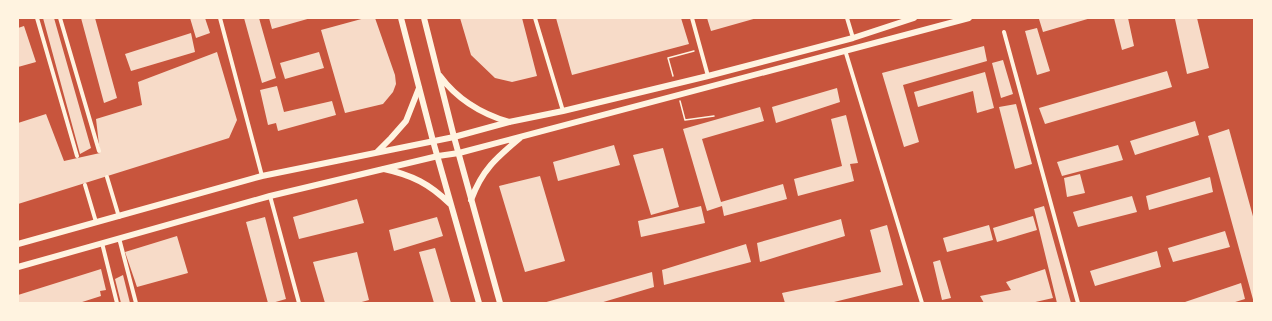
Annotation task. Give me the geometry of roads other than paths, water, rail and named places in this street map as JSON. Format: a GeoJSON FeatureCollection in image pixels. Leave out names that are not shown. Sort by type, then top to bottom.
{"type":"FeatureCollection","features":[{"type":"Feature","properties":{"kind":"main road"},"geometry":{"type":"LineString","coordinates":[[401,18],[433,141],[479,303]]}},
{"type":"Feature","properties":{"kind":"main road"},"geometry":{"type":"LineString","coordinates":[[424,18],[454,137],[500,303]]}},
{"type":"Feature","properties":{"kind":"main road"},"geometry":{"type":"LineString","coordinates":[[18,244],[262,176],[454,137],[509,122],[708,76],[853,38],[914,18]]}},
{"type":"Feature","properties":{"kind":"main road"},"geometry":{"type":"LineString","coordinates":[[18,266],[270,196],[438,156],[459,153],[969,18]]}},
{"type":"Feature","properties":{"kind":"main road"},"geometry":{"type":"LineString","coordinates":[[438,72],[445,82],[465,101],[496,118],[509,122]]}},
{"type":"Feature","properties":{"kind":"main road"},"geometry":{"type":"LineString","coordinates":[[376,152],[406,121],[419,88]]}},
{"type":"Feature","properties":{"kind":"main road"},"geometry":{"type":"LineString","coordinates":[[472,200],[477,184],[485,171],[497,158],[523,136]]}},
{"type":"Feature","properties":{"kind":"main road"},"geometry":{"type":"LineString","coordinates":[[384,169],[404,173],[425,183],[452,205]]}},
{"type":"Feature","properties":{"kind":"street"},"geometry":{"type":"LineString","coordinates":[[37,18],[77,156]]}},
{"type":"Feature","properties":{"kind":"street"},"geometry":{"type":"LineString","coordinates":[[60,18],[99,151]]}},
{"type":"Feature","properties":{"kind":"street"},"geometry":{"type":"LineString","coordinates":[[220,18],[262,176]]}},
{"type":"Feature","properties":{"kind":"street"},"geometry":{"type":"LineString","coordinates":[[535,18],[563,110]]}},
{"type":"Feature","properties":{"kind":"street"},"geometry":{"type":"LineString","coordinates":[[692,18],[708,76]]}},
{"type":"Feature","properties":{"kind":"street"},"geometry":{"type":"LineString","coordinates":[[847,18],[853,38]]}},
{"type":"Feature","properties":{"kind":"street"},"geometry":{"type":"LineString","coordinates":[[1004,32],[1078,303]]}},
{"type":"Feature","properties":{"kind":"street"},"geometry":{"type":"LineString","coordinates":[[845,50],[922,303]]}},
{"type":"Feature","properties":{"kind":"street"},"geometry":{"type":"LineString","coordinates":[[107,177],[119,217]]}},
{"type":"Feature","properties":{"kind":"street"},"geometry":{"type":"LineString","coordinates":[[85,184],[96,222]]}},
{"type":"Feature","properties":{"kind":"street"},"geometry":{"type":"LineString","coordinates":[[270,196],[299,303]]}},
{"type":"Feature","properties":{"kind":"street"},"geometry":{"type":"LineString","coordinates":[[119,238],[136,303]]}},
{"type":"Feature","properties":{"kind":"street"},"geometry":{"type":"LineString","coordinates":[[102,243],[117,303]]}}]}
